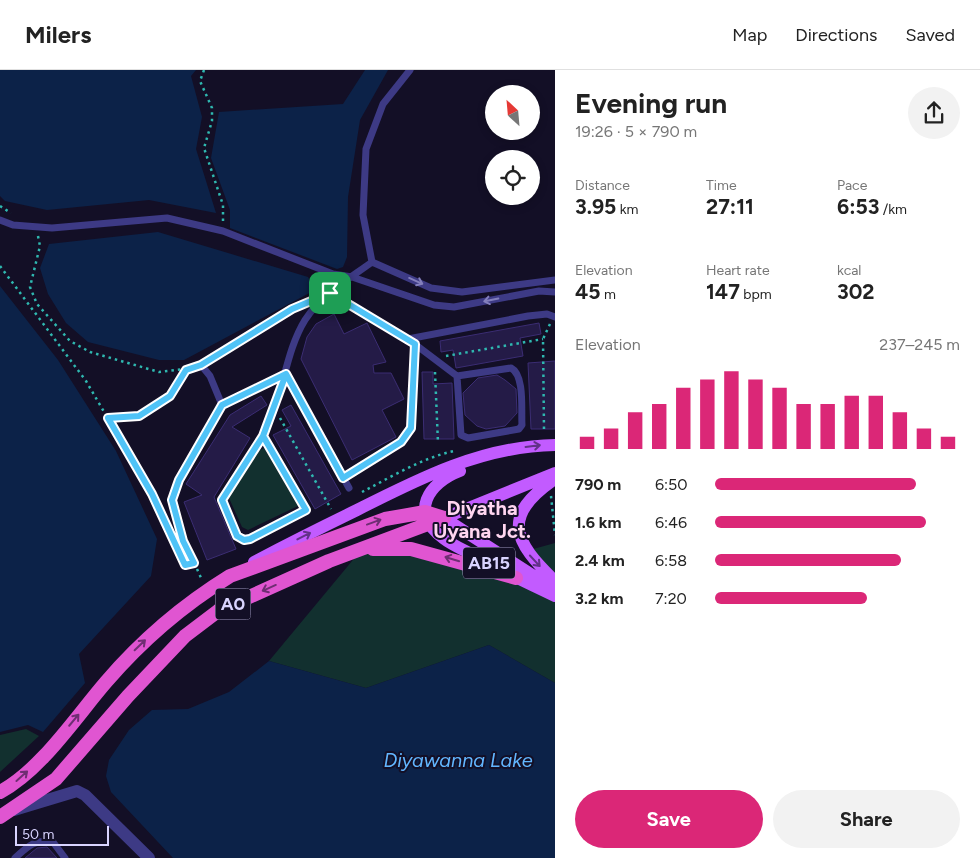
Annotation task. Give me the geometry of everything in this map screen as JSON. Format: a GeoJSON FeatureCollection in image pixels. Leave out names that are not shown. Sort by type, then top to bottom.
{"type":"FeatureCollection","features":[{"type":"Feature","properties":{"kind":"highway","name":"A0"},"geometry":{"type":"LineString","coordinates":[[6,814],[63,772],[128,696],[186,636],[218,611],[329,561],[362,549],[427,517]]}},
{"type":"Feature","properties":{"kind":"highway","name":"A0"},"geometry":{"type":"LineString","coordinates":[[0,792],[8,788],[43,757],[107,681],[168,619],[230,576],[385,518],[444,518]]}},
{"type":"Feature","properties":{"kind":"highway"},"geometry":{"type":"LineString","coordinates":[[362,549],[412,550],[516,578]]}},
{"type":"Feature","properties":{"kind":"main road"},"geometry":{"type":"LineString","coordinates":[[230,576],[429,474],[465,460],[536,445],[555,445]]}},
{"type":"Feature","properties":{"kind":"main road"},"geometry":{"type":"LineString","coordinates":[[427,517],[425,502],[432,488],[447,476],[511,450]]}},
{"type":"Feature","properties":{"kind":"main road"},"geometry":{"type":"LineString","coordinates":[[444,518],[553,478]]}},
{"type":"Feature","properties":{"kind":"main road"},"geometry":{"type":"LineString","coordinates":[[553,478],[530,501],[520,520],[519,536],[534,561],[555,581]]}},
{"type":"Feature","properties":{"kind":"main road","name":"AB15"},"geometry":{"type":"LineString","coordinates":[[427,517],[443,538],[516,578],[555,596]]}},
{"type":"Feature","properties":{"kind":"main road","name":"AB15"},"geometry":{"type":"LineString","coordinates":[[444,518],[555,590]]}},
{"type":"Feature","properties":{"kind":"street"},"geometry":{"type":"LineString","coordinates":[[6,814],[77,791],[85,795],[149,858]]}},
{"type":"Feature","properties":{"kind":"lane"},"geometry":{"type":"LineString","coordinates":[[372,262],[363,215],[366,149],[382,104],[410,70]]}},
{"type":"Feature","properties":{"kind":"lane"},"geometry":{"type":"LineString","coordinates":[[0,220],[13,225],[52,228],[167,218],[223,231],[333,274],[352,277],[434,305],[454,307],[539,291],[555,292]]}},
{"type":"Feature","properties":{"kind":"lane"},"geometry":{"type":"LineString","coordinates":[[263,436],[306,510],[250,539],[244,540],[237,536],[222,500],[263,436],[275,408],[292,350],[306,318],[330,293],[372,262]]}},
{"type":"Feature","properties":{"kind":"lane"},"geometry":{"type":"LineString","coordinates":[[372,262],[431,288],[462,292],[555,280]]}},
{"type":"Feature","properties":{"kind":"lane"},"geometry":{"type":"LineString","coordinates":[[330,293],[408,339],[457,376],[511,368],[516,371],[520,378],[522,425],[519,428],[468,438],[462,435],[457,376]]}},
{"type":"Feature","properties":{"kind":"lane"},"geometry":{"type":"LineString","coordinates":[[408,339],[528,316],[547,314],[554,317]]}},
{"type":"Feature","properties":{"kind":"lane"},"geometry":{"type":"LineString","coordinates":[[343,478],[401,442],[411,428],[415,344]]}},
{"type":"Feature","properties":{"kind":"lane"},"geometry":{"type":"LineString","coordinates":[[201,365],[210,376],[222,405]]}},
{"type":"Feature","properties":{"kind":"lane"},"geometry":{"type":"LineString","coordinates":[[194,563],[183,541],[172,500],[179,480],[222,405],[286,374]]}},
{"type":"Feature","properties":{"kind":"lane"},"geometry":{"type":"LineString","coordinates":[[286,374],[349,488]]}},
{"type":"Feature","properties":{"kind":"lane"},"geometry":{"type":"LineString","coordinates":[[15,858],[33,842],[42,840],[53,842],[65,858]]}},
{"type":"Feature","properties":{"kind":"path"},"geometry":{"type":"LineString","coordinates":[[204,70],[200,80],[212,108],[212,121],[204,148],[223,205],[224,227]]}},
{"type":"Feature","properties":{"kind":"path"},"geometry":{"type":"LineString","coordinates":[[38,234],[40,246],[30,287],[37,304],[70,341],[90,352],[159,372],[186,370],[201,365],[292,309],[307,302]]}},
{"type":"Feature","properties":{"kind":"path"},"geometry":{"type":"LineString","coordinates":[[0,266],[86,381],[152,494],[173,539]]}},
{"type":"Feature","properties":{"kind":"path"},"geometry":{"type":"LineString","coordinates":[[544,429],[543,339],[554,317]]}},
{"type":"Feature","properties":{"kind":"path"},"geometry":{"type":"LineString","coordinates":[[108,418],[139,416],[170,396],[186,370]]}},
{"type":"Feature","properties":{"kind":"path"},"geometry":{"type":"LineString","coordinates":[[275,408],[331,509]]}},
{"type":"Feature","properties":{"kind":"path"},"geometry":{"type":"LineString","coordinates":[[553,478],[555,535]]}},
{"type":"Feature","properties":{"kind":"path"},"geometry":{"type":"LineString","coordinates":[[194,563],[202,580]]}},
{"type":"Feature","properties":{"kind":"green space"},"geometry":{"type":"Polygon","coordinates":[[[264,448],[298,506],[248,530],[242,527],[229,498],[259,451],[264,448]]]}},
{"type":"Feature","properties":{"kind":"green space"},"geometry":{"type":"Polygon","coordinates":[[[555,543],[555,581],[526,551],[555,543]]]}},
{"type":"Feature","properties":{"kind":"green space"},"geometry":{"type":"Polygon","coordinates":[[[399,548],[555,596],[555,683],[489,645],[366,688],[269,661],[362,549],[399,548]]]}},
{"type":"Feature","properties":{"kind":"green space"},"geometry":{"type":"Polygon","coordinates":[[[26,729],[39,736],[0,772],[0,735],[26,729]]]}},
{"type":"Feature","properties":{"kind":"water"},"geometry":{"type":"Polygon","coordinates":[[[0,70],[196,70],[191,76],[202,117],[196,149],[216,213],[149,200],[47,210],[5,201],[0,196],[0,70]]]}},
{"type":"Feature","properties":{"kind":"water"},"geometry":{"type":"Polygon","coordinates":[[[365,70],[388,70],[360,120],[348,197],[347,257],[343,267],[337,269],[230,228],[230,210],[211,158],[219,112],[343,104],[365,70]]]}},
{"type":"Feature","properties":{"kind":"water"},"geometry":{"type":"Polygon","coordinates":[[[158,232],[308,277],[315,290],[184,360],[159,360],[88,342],[66,323],[48,294],[40,268],[49,244],[158,232]]]}},
{"type":"Feature","properties":{"kind":"water"},"geometry":{"type":"Polygon","coordinates":[[[0,286],[58,360],[116,451],[157,539],[151,576],[79,654],[85,683],[43,732],[28,725],[0,732],[0,286]]]}},
{"type":"Feature","properties":{"kind":"water","name":"Diyawanna Lake"},"geometry":{"type":"Polygon","coordinates":[[[489,645],[555,683],[555,858],[173,858],[111,792],[106,776],[109,760],[129,730],[152,710],[188,709],[229,692],[269,661],[366,688],[489,645]]]}},
{"type":"Feature","properties":{"kind":"building"},"geometry":{"type":"Polygon","coordinates":[[[334,314],[344,334],[367,323],[386,362],[373,365],[374,373],[391,373],[404,399],[382,410],[396,437],[352,460],[301,359],[307,337],[316,324],[334,314]]]}},
{"type":"Feature","properties":{"kind":"building"},"geometry":{"type":"Polygon","coordinates":[[[539,323],[541,334],[520,338],[523,356],[456,368],[453,350],[441,352],[440,341],[539,323]]]}},
{"type":"Feature","properties":{"kind":"building"},"geometry":{"type":"Polygon","coordinates":[[[555,361],[555,429],[531,429],[528,363],[555,361]]]}},
{"type":"Feature","properties":{"kind":"building"},"geometry":{"type":"Polygon","coordinates":[[[422,372],[433,372],[433,384],[452,383],[454,439],[424,439],[422,372]]]}},
{"type":"Feature","properties":{"kind":"building"},"geometry":{"type":"Polygon","coordinates":[[[497,375],[516,389],[517,413],[505,426],[486,429],[477,426],[465,415],[463,393],[478,378],[497,375]]]}},
{"type":"Feature","properties":{"kind":"building"},"geometry":{"type":"Polygon","coordinates":[[[261,396],[267,405],[232,427],[250,438],[214,497],[236,549],[207,560],[184,502],[202,495],[186,484],[230,415],[261,396]]]}},
{"type":"Feature","properties":{"kind":"building"},"geometry":{"type":"Polygon","coordinates":[[[291,405],[341,494],[315,509],[273,435],[291,426],[282,410],[291,405]]]}},
{"type":"Feature","properties":{"kind":"building"},"geometry":{"type":"Polygon","coordinates":[[[47,847],[57,858],[25,858],[37,848],[47,847]]]}},
{"type":"Feature","properties":{"kind":"district","name":"Diyatha Uyana Jct."},"geometry":{"type":"Point","coordinates":[482,520]}},
{"type":"Feature","properties":{"kind":"route"},"geometry":{"type":"LineString","coordinates":[[330,293],[292,309],[201,365],[186,370],[170,396],[139,416],[108,418],[152,494],[185,565],[194,563],[183,541],[172,500],[179,480],[222,405],[286,374],[275,408],[263,436],[222,500],[237,536],[244,540],[250,539],[306,510],[263,436],[275,408],[286,374],[343,478],[401,442],[411,428],[415,344],[330,293]]}}]}
